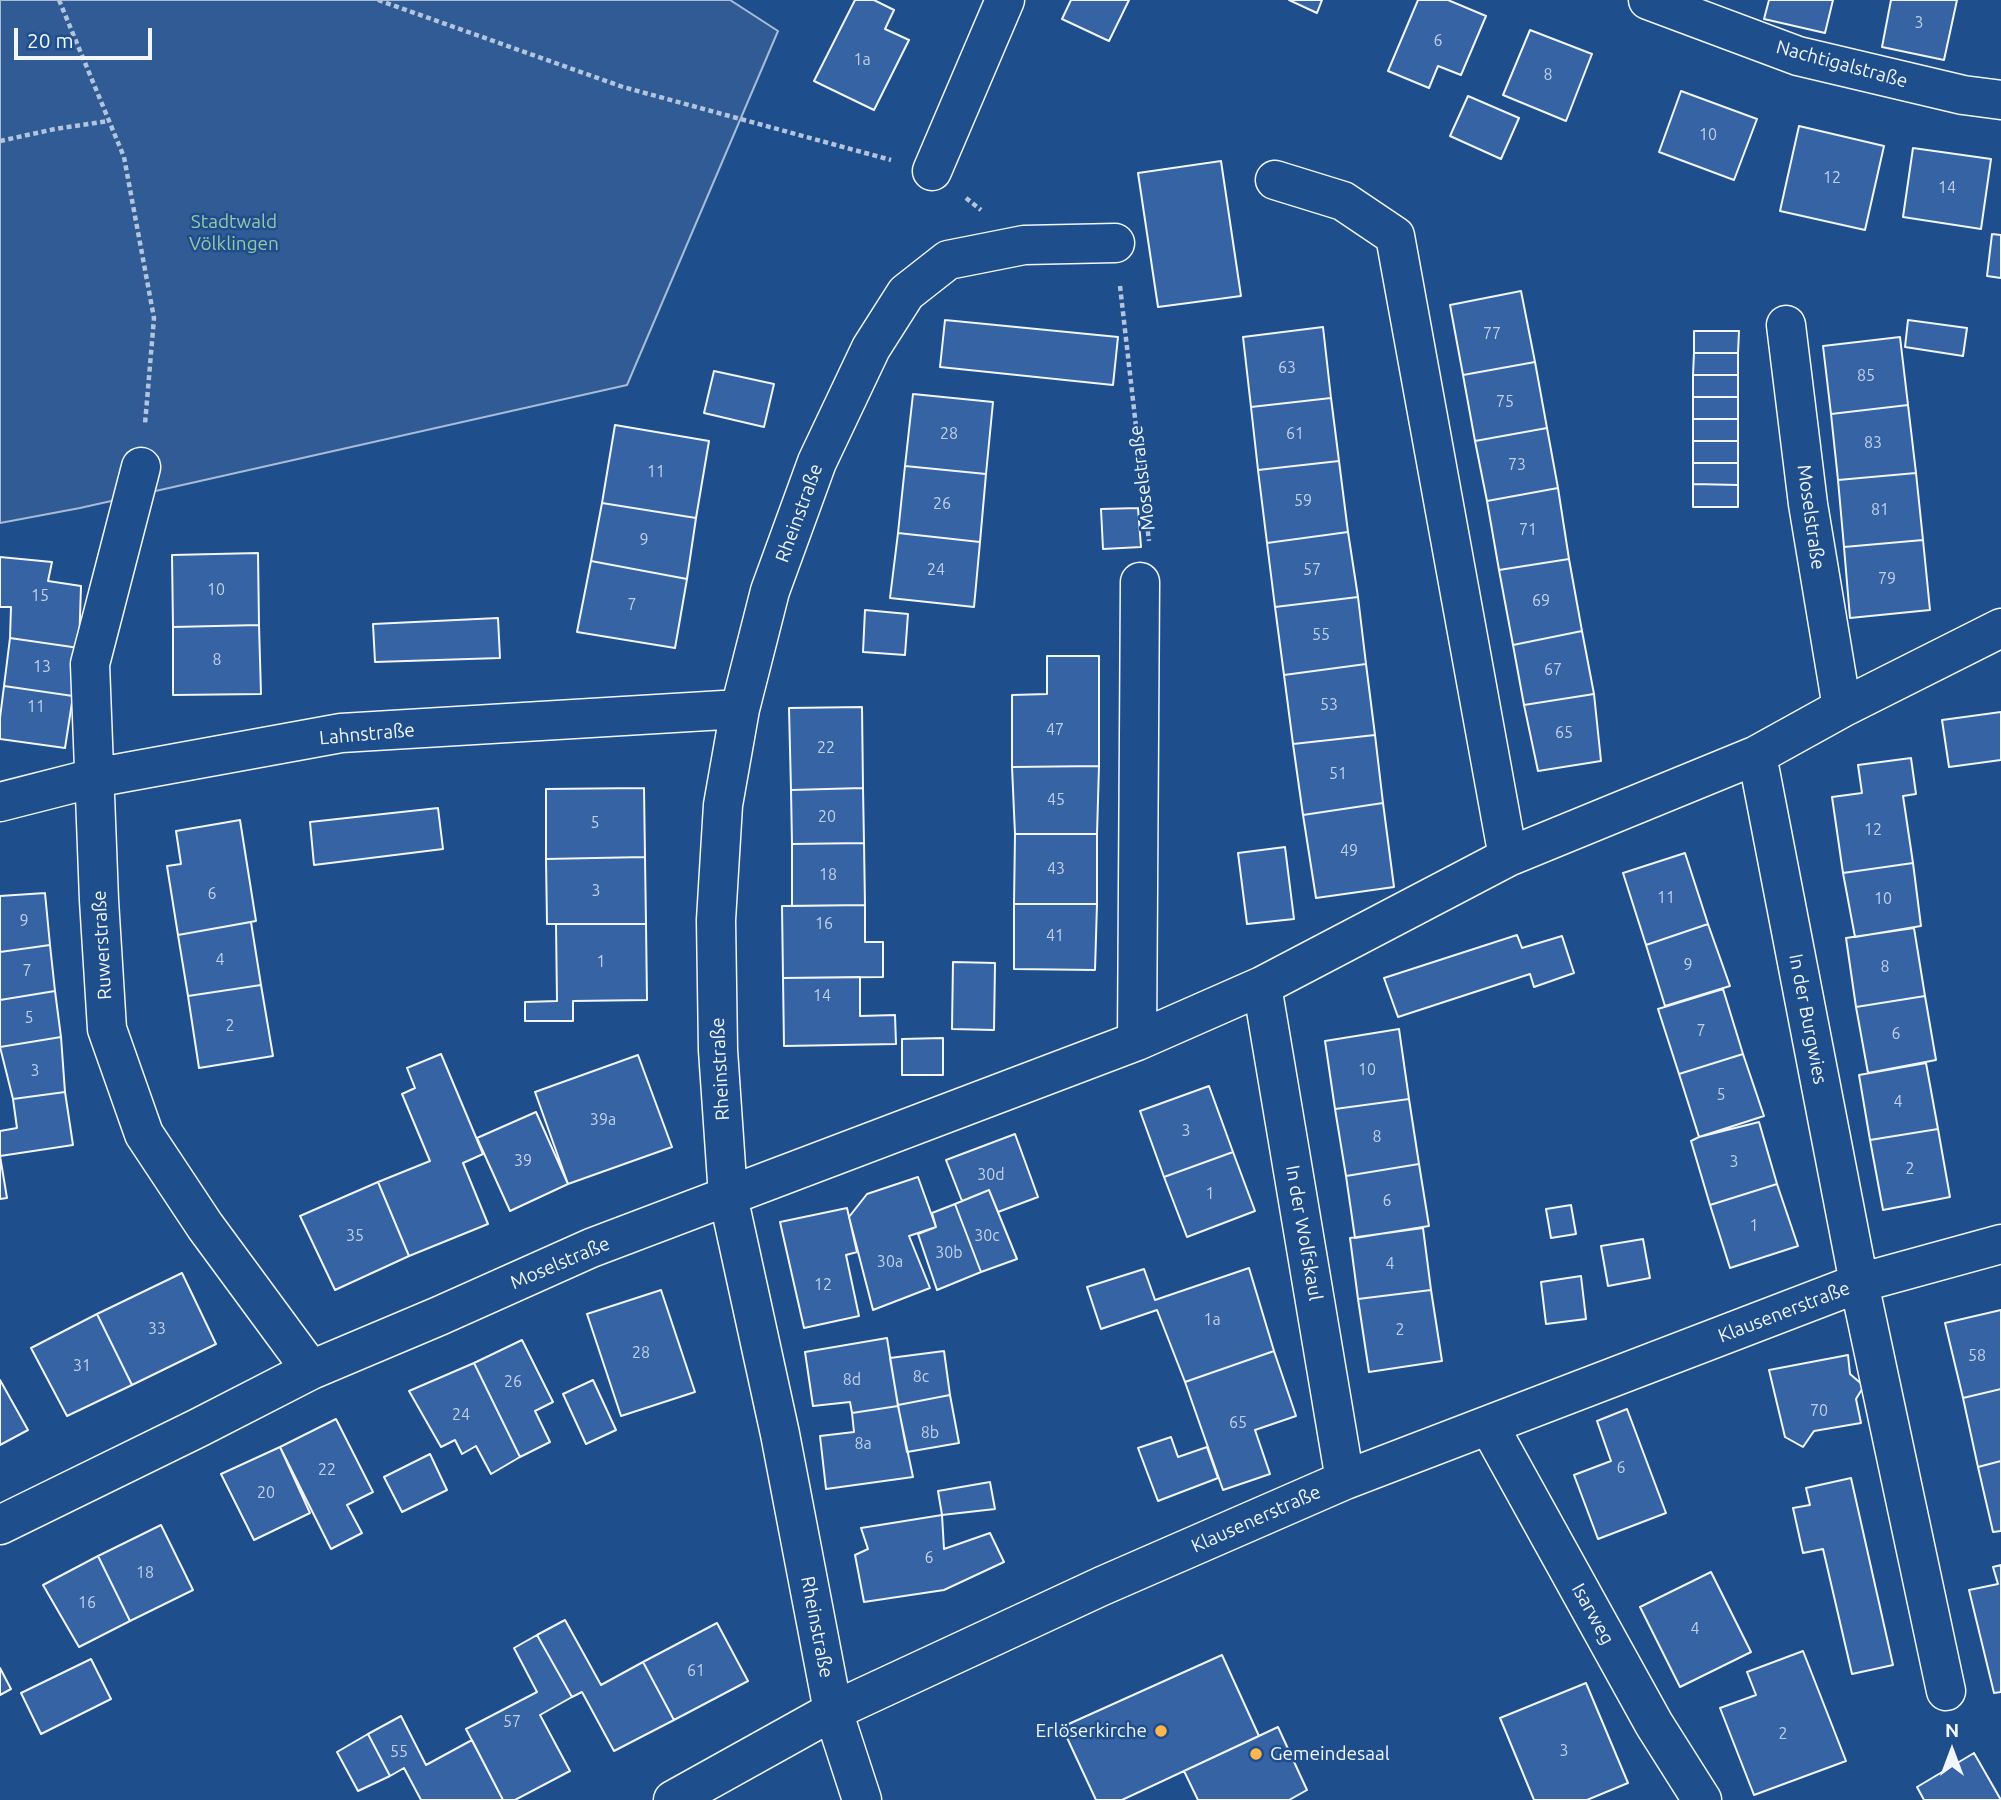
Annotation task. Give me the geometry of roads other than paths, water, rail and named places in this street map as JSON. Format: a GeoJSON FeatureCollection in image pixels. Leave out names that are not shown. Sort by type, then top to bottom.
{"type":"FeatureCollection","features":[{"type":"Feature","properties":{"kind":"street"},"geometry":{"type":"LineString","coordinates":[[932,171],[1005,0]]}},
{"type":"Feature","properties":{"kind":"street","name":"Nachtigalstraße"},"geometry":{"type":"LineString","coordinates":[[1648,0],[1710,11],[1798,56],[1963,95],[2001,100]]}},
{"type":"Feature","properties":{"kind":"street"},"geometry":{"type":"LineString","coordinates":[[1275,180],[1343,201],[1395,236],[1508,857]]}},
{"type":"Feature","properties":{"kind":"street","name":"Rheinstraße"},"geometry":{"type":"LineString","coordinates":[[862,1800],[832,1711],[780,1434],[728,1196],[718,1050],[716,920],[723,805],[740,709],[770,591],[817,462],[871,348],[906,293],[948,260],[1024,244],[1115,243]]}},
{"type":"Feature","properties":{"kind":"street","name":"Moselstraße"},"geometry":{"type":"LineString","coordinates":[[1786,325],[1808,505],[1842,708]]}},
{"type":"Feature","properties":{"kind":"street","name":"Ruwerstraße"},"geometry":{"type":"LineString","coordinates":[[141,467],[90,664],[107,1029],[145,1134],[205,1226],[310,1370]]}},
{"type":"Feature","properties":{"kind":"street"},"geometry":{"type":"LineString","coordinates":[[1137,1041],[1140,582]]}},
{"type":"Feature","properties":{"kind":"street","name":"Moselstraße"},"geometry":{"type":"LineString","coordinates":[[0,1525],[310,1370],[590,1248],[1137,1041],[1262,986],[1508,857],[1757,755],[1842,708],[2001,628]]}},
{"type":"Feature","properties":{"kind":"street","name":"Lahnstraße"},"geometry":{"type":"LineString","coordinates":[[0,802],[94,778],[341,733],[740,709]]}},
{"type":"Feature","properties":{"kind":"street","name":"In der Burgwies"},"geometry":{"type":"LineString","coordinates":[[1757,755],[1859,1283]]}},
{"type":"Feature","properties":{"kind":"street","name":"In der Wolfskaul"},"geometry":{"type":"LineString","coordinates":[[1262,986],[1345,1480]]}},
{"type":"Feature","properties":{"kind":"street","name":"Klausenerstraße"},"geometry":{"type":"LineString","coordinates":[[673,1800],[832,1711],[1102,1586],[1345,1480],[1859,1283],[2001,1244]]}},
{"type":"Feature","properties":{"kind":"street","name":"Klausenerstraße"},"geometry":{"type":"LineString","coordinates":[[1859,1283],[1946,1691]]}},
{"type":"Feature","properties":{"kind":"street","name":"Isarweg"},"geometry":{"type":"LineString","coordinates":[[1489,1426],[1654,1724],[1702,1800]]}},
{"type":"Feature","properties":{"kind":"place","name":"Erlöserkirche"},"geometry":{"type":"Point","coordinates":[1161,1731]}},
{"type":"Feature","properties":{"kind":"place","name":"Gemeindesaal"},"geometry":{"type":"Point","coordinates":[1256,1754]}},
{"type":"Feature","properties":{"kind":"park label","name":"Stadtwald Völklingen"},"geometry":{"type":"Point","coordinates":[234,233]}}]}
